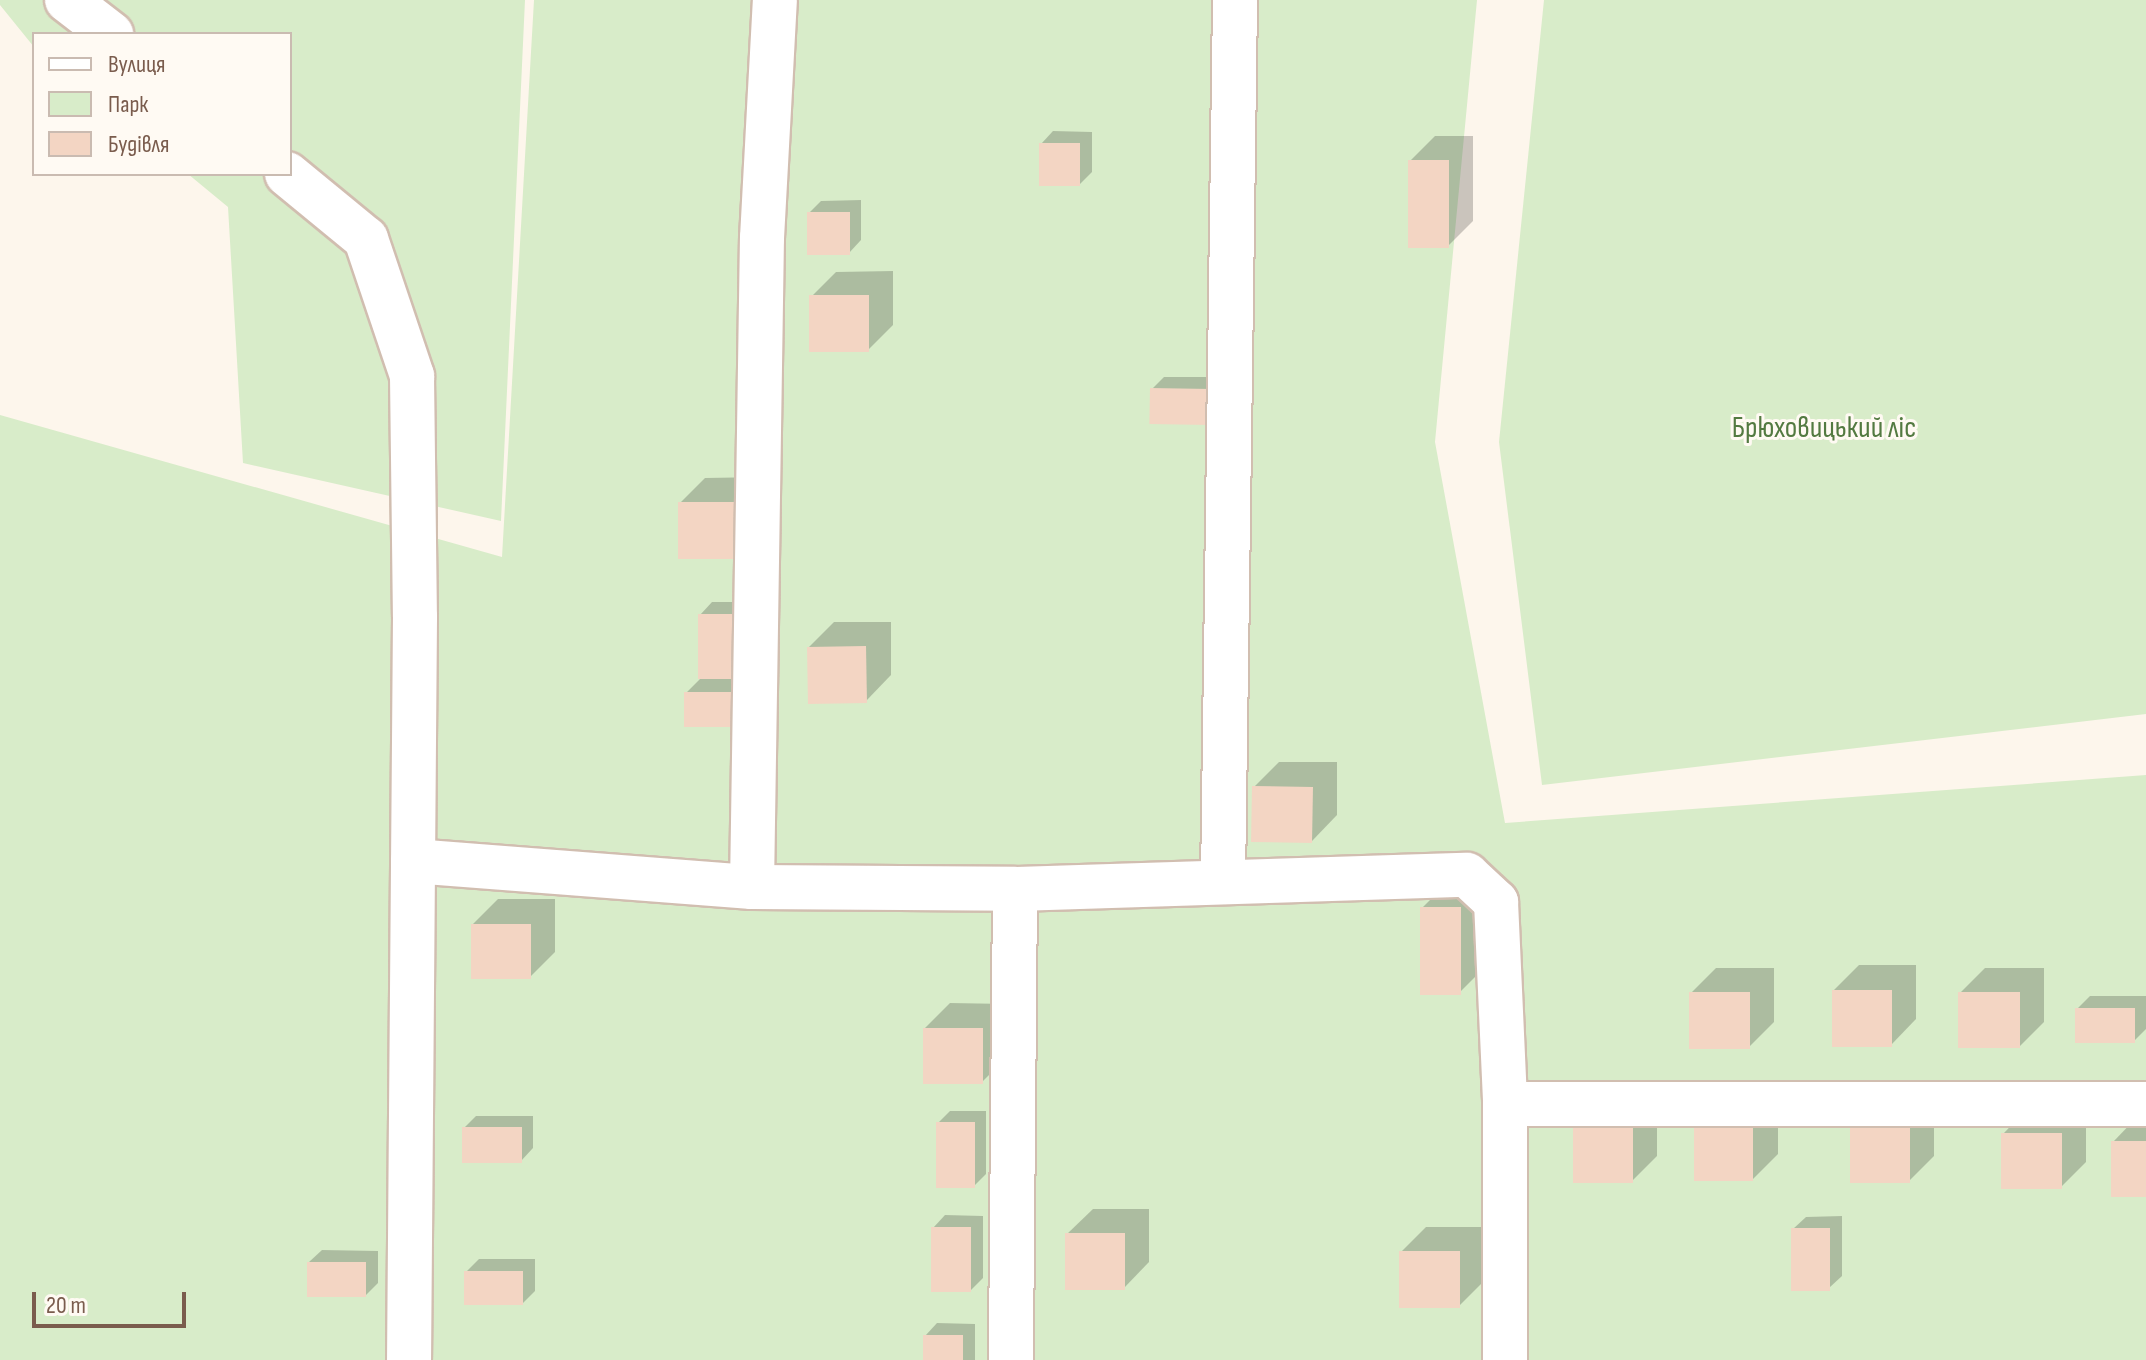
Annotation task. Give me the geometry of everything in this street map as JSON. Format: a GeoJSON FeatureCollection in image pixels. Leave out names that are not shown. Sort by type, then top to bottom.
{"type":"FeatureCollection","features":[{"type":"Feature","properties":{"kind":"street"},"geometry":{"type":"LineString","coordinates":[[67,0],[108,32]]}},
{"type":"Feature","properties":{"kind":"street"},"geometry":{"type":"LineString","coordinates":[[752,887],[762,238],[775,0]]}},
{"type":"Feature","properties":{"kind":"street"},"geometry":{"type":"LineString","coordinates":[[1223,882],[1235,0]]}},
{"type":"Feature","properties":{"kind":"street"},"geometry":{"type":"LineString","coordinates":[[289,176],[366,239],[412,376],[413,861],[409,1360]]}},
{"type":"Feature","properties":{"kind":"street"},"geometry":{"type":"LineString","coordinates":[[413,861],[752,887],[1015,889],[1467,875],[1496,902],[1505,1104],[1505,1360]]}},
{"type":"Feature","properties":{"kind":"street"},"geometry":{"type":"LineString","coordinates":[[1011,1360],[1015,889]]}},
{"type":"Feature","properties":{"kind":"street"},"geometry":{"type":"LineString","coordinates":[[1505,1104],[2146,1104]]}},
{"type":"Feature","properties":{"kind":"green space"},"geometry":{"type":"Polygon","coordinates":[[[0,0],[525,0],[501,521],[243,463],[228,207],[190,176],[292,176],[292,32],[32,32],[32,45],[0,5],[0,0]]]}},
{"type":"Feature","properties":{"kind":"green space"},"geometry":{"type":"Polygon","coordinates":[[[534,0],[1477,0],[1435,442],[1505,823],[2146,775],[2146,1360],[0,1360],[0,415],[502,557],[534,0]]]}},
{"type":"Feature","properties":{"kind":"green space","name":"Брюховицький ліс"},"geometry":{"type":"Polygon","coordinates":[[[1544,0],[2146,0],[2146,714],[1542,785],[1499,442],[1544,0]]]}},
{"type":"Feature","properties":{"kind":"building"},"geometry":{"type":"Polygon","coordinates":[[[1039,143],[1080,143],[1080,186],[1039,186],[1039,143]]]}},
{"type":"Feature","properties":{"kind":"building"},"geometry":{"type":"Polygon","coordinates":[[[1408,160],[1449,160],[1449,248],[1408,248],[1408,160]]]}},
{"type":"Feature","properties":{"kind":"building"},"geometry":{"type":"Polygon","coordinates":[[[807,212],[850,212],[850,255],[807,255],[807,212]]]}},
{"type":"Feature","properties":{"kind":"building"},"geometry":{"type":"Polygon","coordinates":[[[809,295],[869,295],[869,352],[809,352],[809,295]]]}},
{"type":"Feature","properties":{"kind":"building"},"geometry":{"type":"Polygon","coordinates":[[[1150,388],[1211,389],[1210,425],[1149,424],[1150,388]]]}},
{"type":"Feature","properties":{"kind":"building"},"geometry":{"type":"Polygon","coordinates":[[[678,502],[740,502],[740,559],[678,559],[678,502]]]}},
{"type":"Feature","properties":{"kind":"building"},"geometry":{"type":"Polygon","coordinates":[[[698,614],[738,614],[738,679],[698,679],[698,614]]]}},
{"type":"Feature","properties":{"kind":"building"},"geometry":{"type":"Polygon","coordinates":[[[866,646],[867,703],[808,704],[807,647],[866,646]]]}},
{"type":"Feature","properties":{"kind":"building"},"geometry":{"type":"Polygon","coordinates":[[[684,692],[743,692],[743,727],[684,727],[684,692]]]}},
{"type":"Feature","properties":{"kind":"building"},"geometry":{"type":"Polygon","coordinates":[[[1252,786],[1313,787],[1312,843],[1251,842],[1252,786]]]}},
{"type":"Feature","properties":{"kind":"building"},"geometry":{"type":"Polygon","coordinates":[[[1420,907],[1461,907],[1461,995],[1420,995],[1420,907]]]}},
{"type":"Feature","properties":{"kind":"building"},"geometry":{"type":"Polygon","coordinates":[[[471,924],[531,924],[531,979],[471,979],[471,924]]]}},
{"type":"Feature","properties":{"kind":"building"},"geometry":{"type":"Polygon","coordinates":[[[1832,990],[1892,990],[1892,1047],[1832,1047],[1832,990]]]}},
{"type":"Feature","properties":{"kind":"building"},"geometry":{"type":"Polygon","coordinates":[[[1689,992],[1750,992],[1750,1049],[1689,1049],[1689,992]]]}},
{"type":"Feature","properties":{"kind":"building"},"geometry":{"type":"Polygon","coordinates":[[[1958,992],[2020,992],[2020,1048],[1958,1048],[1958,992]]]}},
{"type":"Feature","properties":{"kind":"building"},"geometry":{"type":"Polygon","coordinates":[[[2075,1008],[2135,1008],[2135,1043],[2075,1043],[2075,1008]]]}},
{"type":"Feature","properties":{"kind":"building"},"geometry":{"type":"Polygon","coordinates":[[[923,1028],[983,1028],[983,1084],[923,1084],[923,1028]]]}},
{"type":"Feature","properties":{"kind":"building"},"geometry":{"type":"Polygon","coordinates":[[[936,1122],[975,1122],[975,1188],[936,1188],[936,1122]]]}},
{"type":"Feature","properties":{"kind":"building"},"geometry":{"type":"Polygon","coordinates":[[[1694,1124],[1753,1124],[1753,1181],[1694,1181],[1694,1124]]]}},
{"type":"Feature","properties":{"kind":"building"},"geometry":{"type":"Polygon","coordinates":[[[1573,1126],[1633,1126],[1633,1183],[1573,1183],[1573,1126]]]}},
{"type":"Feature","properties":{"kind":"building"},"geometry":{"type":"Polygon","coordinates":[[[1850,1126],[1910,1126],[1910,1183],[1850,1183],[1850,1126]]]}},
{"type":"Feature","properties":{"kind":"building"},"geometry":{"type":"Polygon","coordinates":[[[462,1127],[522,1127],[522,1163],[462,1163],[462,1127]]]}},
{"type":"Feature","properties":{"kind":"building"},"geometry":{"type":"Polygon","coordinates":[[[2001,1133],[2062,1133],[2062,1189],[2001,1189],[2001,1133]]]}},
{"type":"Feature","properties":{"kind":"building"},"geometry":{"type":"Polygon","coordinates":[[[2111,1141],[2146,1141],[2146,1197],[2111,1197],[2111,1141]]]}},
{"type":"Feature","properties":{"kind":"building"},"geometry":{"type":"Polygon","coordinates":[[[931,1227],[971,1227],[971,1292],[931,1292],[931,1227]]]}},
{"type":"Feature","properties":{"kind":"building"},"geometry":{"type":"Polygon","coordinates":[[[1791,1228],[1830,1228],[1830,1291],[1791,1291],[1791,1228]]]}},
{"type":"Feature","properties":{"kind":"building"},"geometry":{"type":"Polygon","coordinates":[[[1065,1233],[1125,1233],[1125,1290],[1065,1290],[1065,1233]]]}},
{"type":"Feature","properties":{"kind":"building"},"geometry":{"type":"Polygon","coordinates":[[[1399,1251],[1460,1251],[1460,1308],[1399,1308],[1399,1251]]]}},
{"type":"Feature","properties":{"kind":"building"},"geometry":{"type":"Polygon","coordinates":[[[307,1262],[366,1262],[366,1297],[307,1297],[307,1262]]]}},
{"type":"Feature","properties":{"kind":"building"},"geometry":{"type":"Polygon","coordinates":[[[464,1271],[523,1271],[523,1305],[464,1305],[464,1271]]]}},
{"type":"Feature","properties":{"kind":"building"},"geometry":{"type":"Polygon","coordinates":[[[923,1335],[963,1335],[963,1360],[923,1360],[923,1335]]]}}]}
